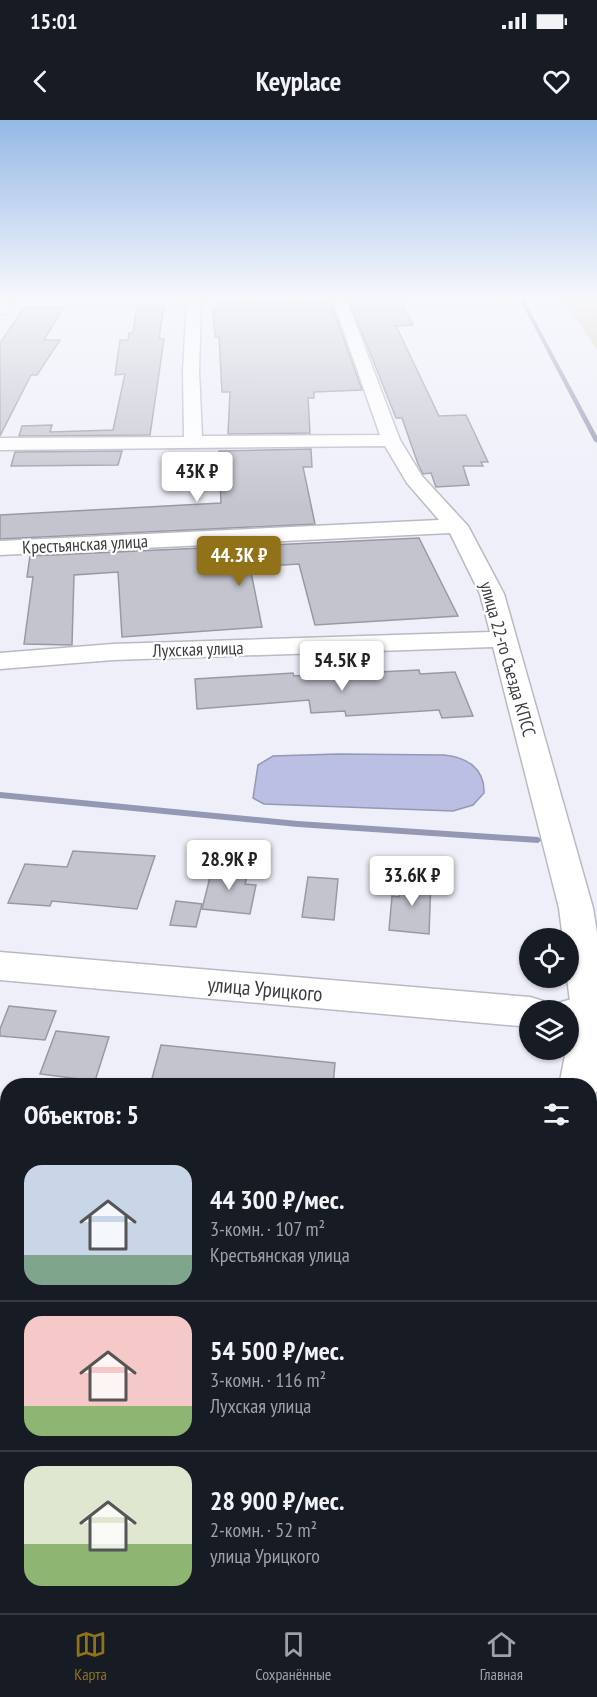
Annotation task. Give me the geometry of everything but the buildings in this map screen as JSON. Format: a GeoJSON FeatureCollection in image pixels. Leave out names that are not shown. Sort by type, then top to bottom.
{"type":"FeatureCollection","features":[{"type":"Feature","properties":{"kind":"street"},"geometry":{"type":"LineString","coordinates":[[191,368],[193,442]]}},
{"type":"Feature","properties":{"kind":"street","name":"улица 22-го Съезда КПСС"},"geometry":{"type":"LineString","coordinates":[[365,368],[391,440],[414,479],[436,506],[457,526],[492,594],[576,908],[585,1017],[580,1078]]}},
{"type":"Feature","properties":{"kind":"street"},"geometry":{"type":"LineString","coordinates":[[0,444],[391,440]]}},
{"type":"Feature","properties":{"kind":"street","name":"Крестьянская улица"},"geometry":{"type":"LineString","coordinates":[[0,548],[457,526]]}},
{"type":"Feature","properties":{"kind":"street","name":"Лухская улица"},"geometry":{"type":"LineString","coordinates":[[0,661],[113,652],[504,639]]}},
{"type":"Feature","properties":{"kind":"street","name":"улица Урицкого"},"geometry":{"type":"LineString","coordinates":[[0,966],[519,1011]]}},
{"type":"Feature","properties":{"kind":"water"},"geometry":{"type":"Polygon","coordinates":[[[444,755],[460,758],[473,765],[478,771],[484,793],[473,805],[453,811],[264,804],[253,798],[258,765],[273,756],[444,755]]]}},
{"type":"Feature","properties":{"kind":"waterway"},"geometry":{"type":"LineString","coordinates":[[558,368],[597,441]]}},
{"type":"Feature","properties":{"kind":"waterway"},"geometry":{"type":"LineString","coordinates":[[0,795],[298,824],[538,840]]}}]}
